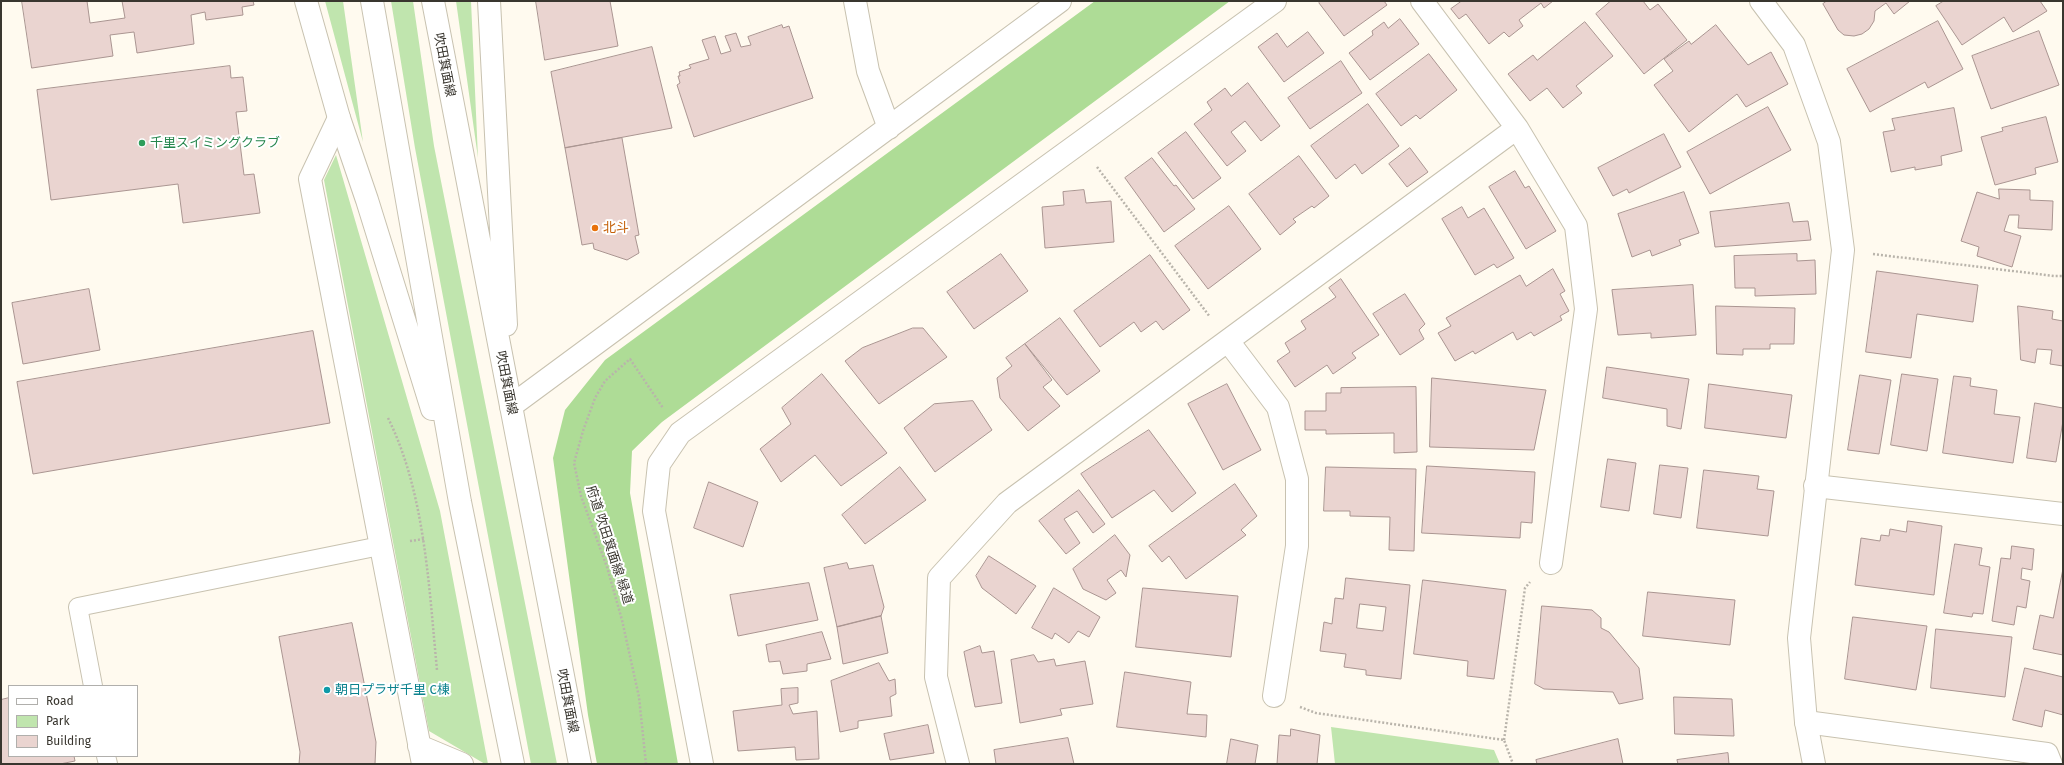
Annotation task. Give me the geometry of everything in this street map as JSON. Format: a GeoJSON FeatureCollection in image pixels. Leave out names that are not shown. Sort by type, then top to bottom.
{"type":"FeatureCollection","features":[{"type":"Feature","properties":{"kind":"street"},"geometry":{"type":"LineString","coordinates":[[306,1],[339,118],[367,200],[460,502]]}},
{"type":"Feature","properties":{"kind":"street"},"geometry":{"type":"LineString","coordinates":[[372,1],[460,502],[513,764]]}},
{"type":"Feature","properties":{"kind":"street","name":"吹田箕面線"},"geometry":{"type":"LineString","coordinates":[[433,1],[580,764]]}},
{"type":"Feature","properties":{"kind":"street"},"geometry":{"type":"LineString","coordinates":[[490,1],[511,406]]}},
{"type":"Feature","properties":{"kind":"street"},"geometry":{"type":"LineString","coordinates":[[855,1],[868,71],[888,128]]}},
{"type":"Feature","properties":{"kind":"street"},"geometry":{"type":"LineString","coordinates":[[511,406],[1060,1]]}},
{"type":"Feature","properties":{"kind":"street"},"geometry":{"type":"LineString","coordinates":[[702,764],[654,511],[659,464],[680,434],[1275,1]]}},
{"type":"Feature","properties":{"kind":"street"},"geometry":{"type":"LineString","coordinates":[[1422,1],[1517,128],[1576,226],[1586,309],[1551,563]]}},
{"type":"Feature","properties":{"kind":"street"},"geometry":{"type":"LineString","coordinates":[[1761,1],[1794,45],[1829,142],[1843,250],[1815,486],[1799,638],[1806,722],[1814,764]]}},
{"type":"Feature","properties":{"kind":"street"},"geometry":{"type":"LineString","coordinates":[[339,118],[310,179],[421,755],[462,764]]}},
{"type":"Feature","properties":{"kind":"street"},"geometry":{"type":"LineString","coordinates":[[958,764],[936,677],[939,578],[1007,503],[1517,128]]}},
{"type":"Feature","properties":{"kind":"street"},"geometry":{"type":"LineString","coordinates":[[1228,341],[1278,407],[1297,479],[1297,546],[1274,696]]}},
{"type":"Feature","properties":{"kind":"street"},"geometry":{"type":"LineString","coordinates":[[1815,486],[2063,514]]}},
{"type":"Feature","properties":{"kind":"street"},"geometry":{"type":"LineString","coordinates":[[1806,722],[2047,754],[2051,764]]}},
{"type":"Feature","properties":{"kind":"lane"},"geometry":{"type":"LineString","coordinates":[[93,685],[78,607],[380,546]]}},
{"type":"Feature","properties":{"kind":"path"},"geometry":{"type":"LineString","coordinates":[[1079,143],[1228,341]]}},
{"type":"Feature","properties":{"kind":"path"},"geometry":{"type":"LineString","coordinates":[[1843,250],[2063,276]]}},
{"type":"Feature","properties":{"kind":"path","name":"府道 吹田箕面線 緑道"},"geometry":{"type":"LineString","coordinates":[[646,764],[639,697],[624,627],[607,567],[581,496],[574,462],[582,431],[595,398],[605,381],[630,359],[680,434]]}},
{"type":"Feature","properties":{"kind":"path"},"geometry":{"type":"LineString","coordinates":[[1513,764],[1504,740],[1525,588],[1551,563]]}},
{"type":"Feature","properties":{"kind":"path"},"geometry":{"type":"LineString","coordinates":[[1274,696],[1316,713],[1504,740]]}},
{"type":"Feature","properties":{"kind":"green space"},"geometry":{"type":"Polygon","coordinates":[[[325,1],[343,1],[363,142],[325,1]]]}},
{"type":"Feature","properties":{"kind":"green space"},"geometry":{"type":"Polygon","coordinates":[[[391,1],[413,1],[434,146],[557,764],[531,764],[415,148],[391,1]]]}},
{"type":"Feature","properties":{"kind":"green space"},"geometry":{"type":"Polygon","coordinates":[[[456,1],[471,1],[478,158],[456,1]]]}},
{"type":"Feature","properties":{"kind":"green space"},"geometry":{"type":"Polygon","coordinates":[[[1095,1],[1230,1],[662,422],[632,451],[630,493],[678,764],[597,764],[588,715],[553,458],[565,410],[605,360],[1095,1]]]}},
{"type":"Feature","properties":{"kind":"green space"},"geometry":{"type":"Polygon","coordinates":[[[336,155],[440,511],[488,764],[485,764],[429,731],[324,180],[336,155]]]}},
{"type":"Feature","properties":{"kind":"green space"},"geometry":{"type":"Polygon","coordinates":[[[1331,727],[1494,750],[1500,764],[1335,764],[1331,727]]]}},
{"type":"Feature","properties":{"kind":"building"},"geometry":{"type":"Polygon","coordinates":[[[22,1],[87,1],[90,23],[125,18],[122,1],[253,1],[254,5],[242,7],[243,15],[206,20],[205,12],[191,15],[194,44],[137,53],[134,32],[110,35],[113,56],[32,68],[22,1]]]}},
{"type":"Feature","properties":{"kind":"building"},"geometry":{"type":"Polygon","coordinates":[[[536,1],[610,1],[618,46],[545,60],[536,1]]]}},
{"type":"Feature","properties":{"kind":"building"},"geometry":{"type":"Polygon","coordinates":[[[1321,1],[1384,1],[1387,5],[1344,36],[1319,3],[1321,1]]]}},
{"type":"Feature","properties":{"kind":"building"},"geometry":{"type":"Polygon","coordinates":[[[1462,1],[1553,1],[1544,8],[1541,3],[1519,20],[1523,26],[1509,37],[1504,32],[1489,44],[1466,14],[1459,19],[1451,9],[1462,1]]]}},
{"type":"Feature","properties":{"kind":"building"},"geometry":{"type":"Polygon","coordinates":[[[1611,1],[1643,1],[1650,10],[1658,4],[1687,40],[1644,74],[1596,14],[1611,1]]]}},
{"type":"Feature","properties":{"kind":"building"},"geometry":{"type":"Polygon","coordinates":[[[1827,1],[1910,1],[1894,14],[1886,3],[1875,11],[1874,21],[1869,29],[1862,34],[1854,36],[1844,35],[1838,30],[1823,4],[1827,1]]]}},
{"type":"Feature","properties":{"kind":"building"},"geometry":{"type":"Polygon","coordinates":[[[1944,1],[2040,1],[2047,11],[2013,32],[2004,17],[1962,45],[1936,6],[1944,1]]]}},
{"type":"Feature","properties":{"kind":"building"},"geometry":{"type":"Polygon","coordinates":[[[1400,19],[1419,44],[1370,80],[1349,53],[1373,35],[1372,31],[1384,22],[1388,28],[1400,19]]]}},
{"type":"Feature","properties":{"kind":"building"},"geometry":{"type":"Polygon","coordinates":[[[1938,21],[1963,69],[1928,88],[1925,82],[1870,112],[1847,69],[1938,21]]]}},
{"type":"Feature","properties":{"kind":"building"},"geometry":{"type":"Polygon","coordinates":[[[1585,22],[1613,56],[1576,86],[1582,93],[1563,108],[1547,88],[1530,101],[1508,74],[1533,55],[1537,60],[1585,22]]]}},
{"type":"Feature","properties":{"kind":"building"},"geometry":{"type":"Polygon","coordinates":[[[782,25],[783,28],[789,26],[813,98],[694,137],[677,85],[680,83],[678,76],[680,76],[679,72],[691,68],[689,65],[709,59],[702,40],[715,36],[721,54],[731,51],[725,36],[736,33],[741,47],[751,45],[748,37],[782,25]]]}},
{"type":"Feature","properties":{"kind":"building"},"geometry":{"type":"Polygon","coordinates":[[[1716,25],[1748,65],[1771,52],[1788,84],[1746,107],[1737,94],[1689,132],[1654,85],[1673,71],[1664,59],[1689,41],[1691,44],[1716,25]]]}},
{"type":"Feature","properties":{"kind":"building"},"geometry":{"type":"Polygon","coordinates":[[[2039,31],[2059,85],[1991,109],[1972,56],[2039,31]]]}},
{"type":"Feature","properties":{"kind":"building"},"geometry":{"type":"Polygon","coordinates":[[[1308,32],[1324,53],[1284,82],[1258,47],[1277,33],[1287,47],[1308,32]]]}},
{"type":"Feature","properties":{"kind":"building"},"geometry":{"type":"Polygon","coordinates":[[[652,47],[672,128],[565,148],[551,72],[652,47]]]}},
{"type":"Feature","properties":{"kind":"building"},"geometry":{"type":"Polygon","coordinates":[[[1429,54],[1457,90],[1420,119],[1416,115],[1401,126],[1376,94],[1429,54]]]}},
{"type":"Feature","properties":{"kind":"building"},"geometry":{"type":"Polygon","coordinates":[[[1341,61],[1362,93],[1310,129],[1288,98],[1341,61]]]}},
{"type":"Feature","properties":{"kind":"building","name":"千里スイミングクラブ"},"geometry":{"type":"Polygon","coordinates":[[[230,66],[231,78],[243,77],[247,111],[236,112],[244,175],[254,174],[260,213],[183,223],[178,184],[51,200],[37,90],[230,66]]]}},
{"type":"Feature","properties":{"kind":"building"},"geometry":{"type":"Polygon","coordinates":[[[1248,83],[1280,126],[1261,141],[1245,121],[1231,132],[1246,151],[1227,166],[1194,124],[1212,110],[1207,102],[1225,88],[1231,96],[1248,83]]]}},
{"type":"Feature","properties":{"kind":"building"},"geometry":{"type":"Polygon","coordinates":[[[1368,104],[1399,146],[1362,174],[1355,164],[1336,179],[1311,146],[1368,104]]]}},
{"type":"Feature","properties":{"kind":"building"},"geometry":{"type":"Polygon","coordinates":[[[1768,107],[1791,150],[1710,194],[1687,152],[1768,107]]]}},
{"type":"Feature","properties":{"kind":"building"},"geometry":{"type":"Polygon","coordinates":[[[1954,108],[1962,151],[1941,156],[1942,165],[1915,170],[1915,167],[1891,172],[1883,132],[1895,130],[1892,119],[1954,108]]]}},
{"type":"Feature","properties":{"kind":"building"},"geometry":{"type":"Polygon","coordinates":[[[2046,117],[2058,162],[2035,168],[2036,174],[1995,185],[1981,137],[2003,131],[2002,128],[2046,117]]]}},
{"type":"Feature","properties":{"kind":"building"},"geometry":{"type":"Polygon","coordinates":[[[1186,132],[1221,178],[1193,199],[1158,153],[1186,132]]]}},
{"type":"Feature","properties":{"kind":"building"},"geometry":{"type":"Polygon","coordinates":[[[1664,134],[1681,167],[1629,193],[1627,189],[1613,196],[1598,168],[1664,134]]]}},
{"type":"Feature","properties":{"kind":"building"},"geometry":{"type":"Polygon","coordinates":[[[622,138],[639,235],[635,236],[639,253],[627,260],[594,249],[593,243],[582,245],[565,148],[622,138]]]}},
{"type":"Feature","properties":{"kind":"building"},"geometry":{"type":"Polygon","coordinates":[[[1410,148],[1428,172],[1407,187],[1389,164],[1410,148]]]}},
{"type":"Feature","properties":{"kind":"building"},"geometry":{"type":"Polygon","coordinates":[[[1299,156],[1329,196],[1314,208],[1312,206],[1293,219],[1296,222],[1280,235],[1249,194],[1299,156]]]}},
{"type":"Feature","properties":{"kind":"building"},"geometry":{"type":"Polygon","coordinates":[[[1152,158],[1174,186],[1176,185],[1195,209],[1164,232],[1125,178],[1152,158]]]}},
{"type":"Feature","properties":{"kind":"building"},"geometry":{"type":"Polygon","coordinates":[[[1515,171],[1525,188],[1529,186],[1556,231],[1526,249],[1489,187],[1515,171]]]}},
{"type":"Feature","properties":{"kind":"building"},"geometry":{"type":"Polygon","coordinates":[[[1999,189],[2030,190],[2030,200],[2053,201],[2052,230],[2018,228],[2019,215],[2009,215],[2004,231],[2021,236],[2012,267],[1977,256],[1979,247],[1961,241],[1977,192],[1999,199],[1999,189]]]}},
{"type":"Feature","properties":{"kind":"building"},"geometry":{"type":"Polygon","coordinates":[[[1084,190],[1086,203],[1111,201],[1114,242],[1045,248],[1042,207],[1064,205],[1063,192],[1084,190]]]}},
{"type":"Feature","properties":{"kind":"building"},"geometry":{"type":"Polygon","coordinates":[[[1684,192],[1699,233],[1679,240],[1681,245],[1652,256],[1650,250],[1632,257],[1618,214],[1684,192]]]}},
{"type":"Feature","properties":{"kind":"building"},"geometry":{"type":"Polygon","coordinates":[[[1789,203],[1793,222],[1808,221],[1811,240],[1715,247],[1710,212],[1789,203]]]}},
{"type":"Feature","properties":{"kind":"building"},"geometry":{"type":"Polygon","coordinates":[[[1229,206],[1261,249],[1208,289],[1175,246],[1229,206]]]}},
{"type":"Feature","properties":{"kind":"building"},"geometry":{"type":"Polygon","coordinates":[[[1462,207],[1468,218],[1484,208],[1514,258],[1497,268],[1494,264],[1475,275],[1442,219],[1462,207]]]}},
{"type":"Feature","properties":{"kind":"building"},"geometry":{"type":"Polygon","coordinates":[[[1001,254],[1028,291],[974,329],[947,292],[1001,254]]]}},
{"type":"Feature","properties":{"kind":"building"},"geometry":{"type":"Polygon","coordinates":[[[1797,254],[1797,261],[1815,260],[1816,294],[1755,296],[1755,288],[1735,288],[1734,256],[1797,254]]]}},
{"type":"Feature","properties":{"kind":"building"},"geometry":{"type":"Polygon","coordinates":[[[1150,255],[1190,310],[1163,330],[1156,321],[1141,332],[1134,322],[1100,347],[1074,311],[1150,255]]]}},
{"type":"Feature","properties":{"kind":"building"},"geometry":{"type":"Polygon","coordinates":[[[1553,269],[1565,291],[1560,294],[1569,311],[1560,316],[1562,320],[1534,336],[1531,332],[1517,340],[1513,332],[1475,354],[1473,351],[1455,361],[1438,333],[1451,326],[1446,318],[1520,275],[1526,286],[1553,269]]]}},
{"type":"Feature","properties":{"kind":"building"},"geometry":{"type":"Polygon","coordinates":[[[1877,271],[1978,285],[1973,322],[1917,314],[1911,358],[1866,352],[1877,271]]]}},
{"type":"Feature","properties":{"kind":"building"},"geometry":{"type":"Polygon","coordinates":[[[1341,279],[1379,335],[1352,353],[1356,358],[1333,374],[1327,365],[1295,387],[1277,361],[1290,352],[1285,343],[1306,329],[1301,321],[1336,297],[1329,288],[1341,279]]]}},
{"type":"Feature","properties":{"kind":"building"},"geometry":{"type":"Polygon","coordinates":[[[1693,285],[1696,335],[1651,338],[1651,333],[1618,335],[1612,290],[1693,285]]]}},
{"type":"Feature","properties":{"kind":"building"},"geometry":{"type":"Polygon","coordinates":[[[89,289],[100,350],[23,364],[12,303],[89,289]]]}},
{"type":"Feature","properties":{"kind":"building"},"geometry":{"type":"Polygon","coordinates":[[[1405,294],[1425,324],[1419,330],[1424,339],[1400,355],[1373,314],[1405,294]]]}},
{"type":"Feature","properties":{"kind":"building"},"geometry":{"type":"Polygon","coordinates":[[[1716,306],[1795,308],[1794,344],[1770,344],[1770,349],[1743,349],[1743,355],[1717,354],[1716,306]]]}},
{"type":"Feature","properties":{"kind":"building"},"geometry":{"type":"Polygon","coordinates":[[[2018,306],[2053,311],[2052,319],[2063,321],[2063,366],[2050,364],[2052,350],[2037,349],[2035,363],[2021,360],[2018,306]]]}},
{"type":"Feature","properties":{"kind":"building"},"geometry":{"type":"Polygon","coordinates":[[[1060,318],[1100,371],[1067,395],[1025,344],[1060,318]]]}},
{"type":"Feature","properties":{"kind":"building"},"geometry":{"type":"Polygon","coordinates":[[[913,328],[923,328],[947,357],[879,404],[845,361],[862,348],[913,328]]]}},
{"type":"Feature","properties":{"kind":"building"},"geometry":{"type":"Polygon","coordinates":[[[313,331],[330,423],[33,474],[17,382],[313,331]]]}},
{"type":"Feature","properties":{"kind":"building"},"geometry":{"type":"Polygon","coordinates":[[[1025,344],[1052,380],[1043,387],[1060,406],[1028,431],[1000,398],[997,378],[1012,366],[1006,358],[1025,344]]]}},
{"type":"Feature","properties":{"kind":"building"},"geometry":{"type":"Polygon","coordinates":[[[1607,367],[1689,379],[1681,429],[1667,426],[1667,409],[1603,398],[1607,367]]]}},
{"type":"Feature","properties":{"kind":"building"},"geometry":{"type":"Polygon","coordinates":[[[822,374],[887,453],[841,486],[815,455],[781,482],[760,449],[791,424],[782,408],[822,374]]]}},
{"type":"Feature","properties":{"kind":"building"},"geometry":{"type":"Polygon","coordinates":[[[1902,374],[1938,379],[1927,451],[1891,445],[1902,374]]]}},
{"type":"Feature","properties":{"kind":"building"},"geometry":{"type":"Polygon","coordinates":[[[1860,375],[1891,380],[1879,454],[1848,450],[1860,375]]]}},
{"type":"Feature","properties":{"kind":"building"},"geometry":{"type":"Polygon","coordinates":[[[1954,376],[1971,378],[1970,386],[1997,390],[1994,414],[2020,417],[2013,463],[1943,453],[1954,376]]]}},
{"type":"Feature","properties":{"kind":"building"},"geometry":{"type":"Polygon","coordinates":[[[1432,378],[1546,390],[1534,450],[1430,447],[1432,378]]]}},
{"type":"Feature","properties":{"kind":"building"},"geometry":{"type":"Polygon","coordinates":[[[1227,384],[1261,450],[1223,470],[1188,404],[1227,384]]]}},
{"type":"Feature","properties":{"kind":"building"},"geometry":{"type":"Polygon","coordinates":[[[1709,384],[1792,395],[1786,438],[1705,428],[1709,384]]]}},
{"type":"Feature","properties":{"kind":"building"},"geometry":{"type":"Polygon","coordinates":[[[1416,387],[1417,452],[1394,453],[1394,433],[1326,434],[1326,430],[1305,430],[1305,411],[1326,411],[1326,393],[1341,393],[1341,388],[1416,387]]]}},
{"type":"Feature","properties":{"kind":"building"},"geometry":{"type":"Polygon","coordinates":[[[973,401],[992,430],[935,472],[904,428],[934,404],[973,401]]]}},
{"type":"Feature","properties":{"kind":"building"},"geometry":{"type":"Polygon","coordinates":[[[2035,403],[2063,408],[2063,421],[2056,462],[2027,458],[2035,403]]]}},
{"type":"Feature","properties":{"kind":"building"},"geometry":{"type":"Polygon","coordinates":[[[1149,430],[1196,493],[1172,512],[1154,490],[1112,518],[1081,474],[1149,430]]]}},
{"type":"Feature","properties":{"kind":"building"},"geometry":{"type":"Polygon","coordinates":[[[1608,459],[1636,463],[1629,511],[1601,507],[1608,459]]]}},
{"type":"Feature","properties":{"kind":"building"},"geometry":{"type":"Polygon","coordinates":[[[1660,465],[1688,468],[1681,518],[1654,514],[1660,465]]]}},
{"type":"Feature","properties":{"kind":"building"},"geometry":{"type":"Polygon","coordinates":[[[1427,466],[1535,472],[1532,523],[1521,522],[1520,538],[1422,533],[1427,466]]]}},
{"type":"Feature","properties":{"kind":"building"},"geometry":{"type":"Polygon","coordinates":[[[900,467],[926,500],[865,544],[842,515],[900,467]]]}},
{"type":"Feature","properties":{"kind":"building"},"geometry":{"type":"Polygon","coordinates":[[[1326,467],[1416,469],[1414,551],[1389,550],[1390,517],[1350,516],[1350,511],[1324,511],[1326,467]]]}},
{"type":"Feature","properties":{"kind":"building"},"geometry":{"type":"Polygon","coordinates":[[[1704,470],[1759,476],[1757,489],[1774,491],[1768,536],[1697,528],[1704,470]]]}},
{"type":"Feature","properties":{"kind":"building"},"geometry":{"type":"Polygon","coordinates":[[[709,482],[758,502],[743,547],[694,528],[709,482]]]}},
{"type":"Feature","properties":{"kind":"building"},"geometry":{"type":"Polygon","coordinates":[[[1235,484],[1257,516],[1241,530],[1246,535],[1186,579],[1169,556],[1162,562],[1149,546],[1235,484]]]}},
{"type":"Feature","properties":{"kind":"building"},"geometry":{"type":"Polygon","coordinates":[[[1079,490],[1105,524],[1093,533],[1077,511],[1064,519],[1080,543],[1066,554],[1039,521],[1079,490]]]}},
{"type":"Feature","properties":{"kind":"building"},"geometry":{"type":"Polygon","coordinates":[[[1908,521],[1942,526],[1934,595],[1855,585],[1861,538],[1880,541],[1881,535],[1889,536],[1890,529],[1906,532],[1908,521]]]}},
{"type":"Feature","properties":{"kind":"building"},"geometry":{"type":"Polygon","coordinates":[[[1115,535],[1130,555],[1126,577],[1121,570],[1107,580],[1116,593],[1106,600],[1083,589],[1073,569],[1115,535]]]}},
{"type":"Feature","properties":{"kind":"building"},"geometry":{"type":"Polygon","coordinates":[[[1955,544],[1982,548],[1979,565],[1990,567],[1983,614],[1973,613],[1972,617],[1944,613],[1955,544]]]}},
{"type":"Feature","properties":{"kind":"building"},"geometry":{"type":"Polygon","coordinates":[[[2012,546],[2034,549],[2032,570],[2022,568],[2021,579],[2030,581],[2026,608],[2017,606],[2014,625],[1992,621],[2001,558],[2010,559],[2012,546]]]}},
{"type":"Feature","properties":{"kind":"building"},"geometry":{"type":"Polygon","coordinates":[[[989,556],[1036,586],[1016,614],[982,588],[976,576],[989,556]]]}},
{"type":"Feature","properties":{"kind":"building"},"geometry":{"type":"Polygon","coordinates":[[[847,563],[849,569],[873,565],[884,607],[881,616],[837,627],[824,568],[847,563]]]}},
{"type":"Feature","properties":{"kind":"building"},"geometry":{"type":"Polygon","coordinates":[[[2063,569],[2063,655],[2033,649],[2040,615],[2053,618],[2063,569]]]}},
{"type":"Feature","properties":{"kind":"building"},"geometry":{"type":"Polygon","coordinates":[[[1346,578],[1410,585],[1401,679],[1366,675],[1366,670],[1344,667],[1346,654],[1320,651],[1324,622],[1332,624],[1335,598],[1343,599],[1346,578]],[[1360,604],[1357,628],[1383,631],[1386,607],[1360,604]]]}},
{"type":"Feature","properties":{"kind":"building"},"geometry":{"type":"Polygon","coordinates":[[[1423,580],[1506,590],[1494,679],[1467,676],[1468,661],[1414,654],[1423,580]]]}},
{"type":"Feature","properties":{"kind":"building"},"geometry":{"type":"Polygon","coordinates":[[[809,583],[818,620],[738,636],[730,595],[809,583]]]}},
{"type":"Feature","properties":{"kind":"building"},"geometry":{"type":"Polygon","coordinates":[[[1054,588],[1100,617],[1089,637],[1078,631],[1069,643],[1055,633],[1052,639],[1032,628],[1054,588]]]}},
{"type":"Feature","properties":{"kind":"building"},"geometry":{"type":"Polygon","coordinates":[[[1143,588],[1238,596],[1231,657],[1136,647],[1143,588]]]}},
{"type":"Feature","properties":{"kind":"building"},"geometry":{"type":"Polygon","coordinates":[[[1648,592],[1735,600],[1730,645],[1643,636],[1648,592]]]}},
{"type":"Feature","properties":{"kind":"building"},"geometry":{"type":"Polygon","coordinates":[[[1542,606],[1592,610],[1601,618],[1601,628],[1609,632],[1639,668],[1643,699],[1619,704],[1613,692],[1544,689],[1535,684],[1542,606]]]}},
{"type":"Feature","properties":{"kind":"building"},"geometry":{"type":"Polygon","coordinates":[[[881,616],[888,653],[843,664],[837,627],[881,616]]]}},
{"type":"Feature","properties":{"kind":"building"},"geometry":{"type":"Polygon","coordinates":[[[1853,617],[1927,626],[1916,690],[1845,679],[1853,617]]]}},
{"type":"Feature","properties":{"kind":"building","name":"朝日プラザ千里 C棟"},"geometry":{"type":"Polygon","coordinates":[[[352,623],[376,742],[375,764],[299,764],[300,752],[279,637],[352,623]]]}},
{"type":"Feature","properties":{"kind":"building"},"geometry":{"type":"Polygon","coordinates":[[[1936,629],[2012,637],[2005,697],[1931,688],[1936,629]]]}},
{"type":"Feature","properties":{"kind":"building"},"geometry":{"type":"Polygon","coordinates":[[[822,632],[831,659],[807,664],[807,671],[783,674],[780,661],[769,662],[766,645],[822,632]]]}},
{"type":"Feature","properties":{"kind":"building"},"geometry":{"type":"Polygon","coordinates":[[[980,646],[982,653],[994,651],[1002,703],[975,707],[964,652],[980,646]]]}},
{"type":"Feature","properties":{"kind":"building"},"geometry":{"type":"Polygon","coordinates":[[[1034,655],[1038,662],[1054,659],[1056,666],[1085,661],[1093,704],[1060,709],[1062,715],[1020,723],[1011,660],[1034,655]]]}},
{"type":"Feature","properties":{"kind":"building"},"geometry":{"type":"Polygon","coordinates":[[[879,663],[889,681],[895,679],[896,694],[890,697],[892,716],[858,721],[858,728],[840,732],[831,681],[879,663]]]}},
{"type":"Feature","properties":{"kind":"building"},"geometry":{"type":"Polygon","coordinates":[[[2025,668],[2063,677],[2063,715],[2045,710],[2042,727],[2013,720],[2025,668]]]}},
{"type":"Feature","properties":{"kind":"building"},"geometry":{"type":"Polygon","coordinates":[[[1125,672],[1191,682],[1187,714],[1207,715],[1206,737],[1117,727],[1125,672]]]}},
{"type":"Feature","properties":{"kind":"building"},"geometry":{"type":"Polygon","coordinates":[[[798,688],[798,703],[789,705],[793,714],[817,711],[819,759],[796,760],[795,747],[738,751],[733,711],[782,705],[781,689],[798,688]]]}},
{"type":"Feature","properties":{"kind":"building"},"geometry":{"type":"Polygon","coordinates":[[[1674,697],[1732,699],[1734,736],[1675,734],[1674,697]]]}},
{"type":"Feature","properties":{"kind":"building"},"geometry":{"type":"Polygon","coordinates":[[[8,698],[8,757],[74,757],[75,761],[60,764],[1,764],[1,700],[8,698]]]}},
{"type":"Feature","properties":{"kind":"building"},"geometry":{"type":"Polygon","coordinates":[[[928,725],[934,753],[890,760],[884,734],[928,725]]]}},
{"type":"Feature","properties":{"kind":"building"},"geometry":{"type":"Polygon","coordinates":[[[1291,729],[1320,735],[1317,764],[1277,764],[1279,735],[1290,736],[1291,729]]]}},
{"type":"Feature","properties":{"kind":"building"},"geometry":{"type":"Polygon","coordinates":[[[1068,738],[1074,764],[996,764],[994,750],[1068,738]]]}},
{"type":"Feature","properties":{"kind":"building"},"geometry":{"type":"Polygon","coordinates":[[[1231,739],[1258,745],[1255,764],[1227,764],[1231,739]]]}},
{"type":"Feature","properties":{"kind":"building"},"geometry":{"type":"Polygon","coordinates":[[[1618,739],[1623,764],[1537,764],[1536,760],[1618,739]]]}},
{"type":"Feature","properties":{"kind":"building"},"geometry":{"type":"Polygon","coordinates":[[[1728,753],[1729,764],[1678,764],[1677,760],[1728,753]]]}},
{"type":"Feature","properties":{"kind":"place","name":"千里スイミングクラブ"},"geometry":{"type":"Point","coordinates":[142,143]}},
{"type":"Feature","properties":{"kind":"place","name":"北斗"},"geometry":{"type":"Point","coordinates":[595,228]}},
{"type":"Feature","properties":{"kind":"place","name":"朝日プラザ千里 C棟"},"geometry":{"type":"Point","coordinates":[327,690]}}]}
